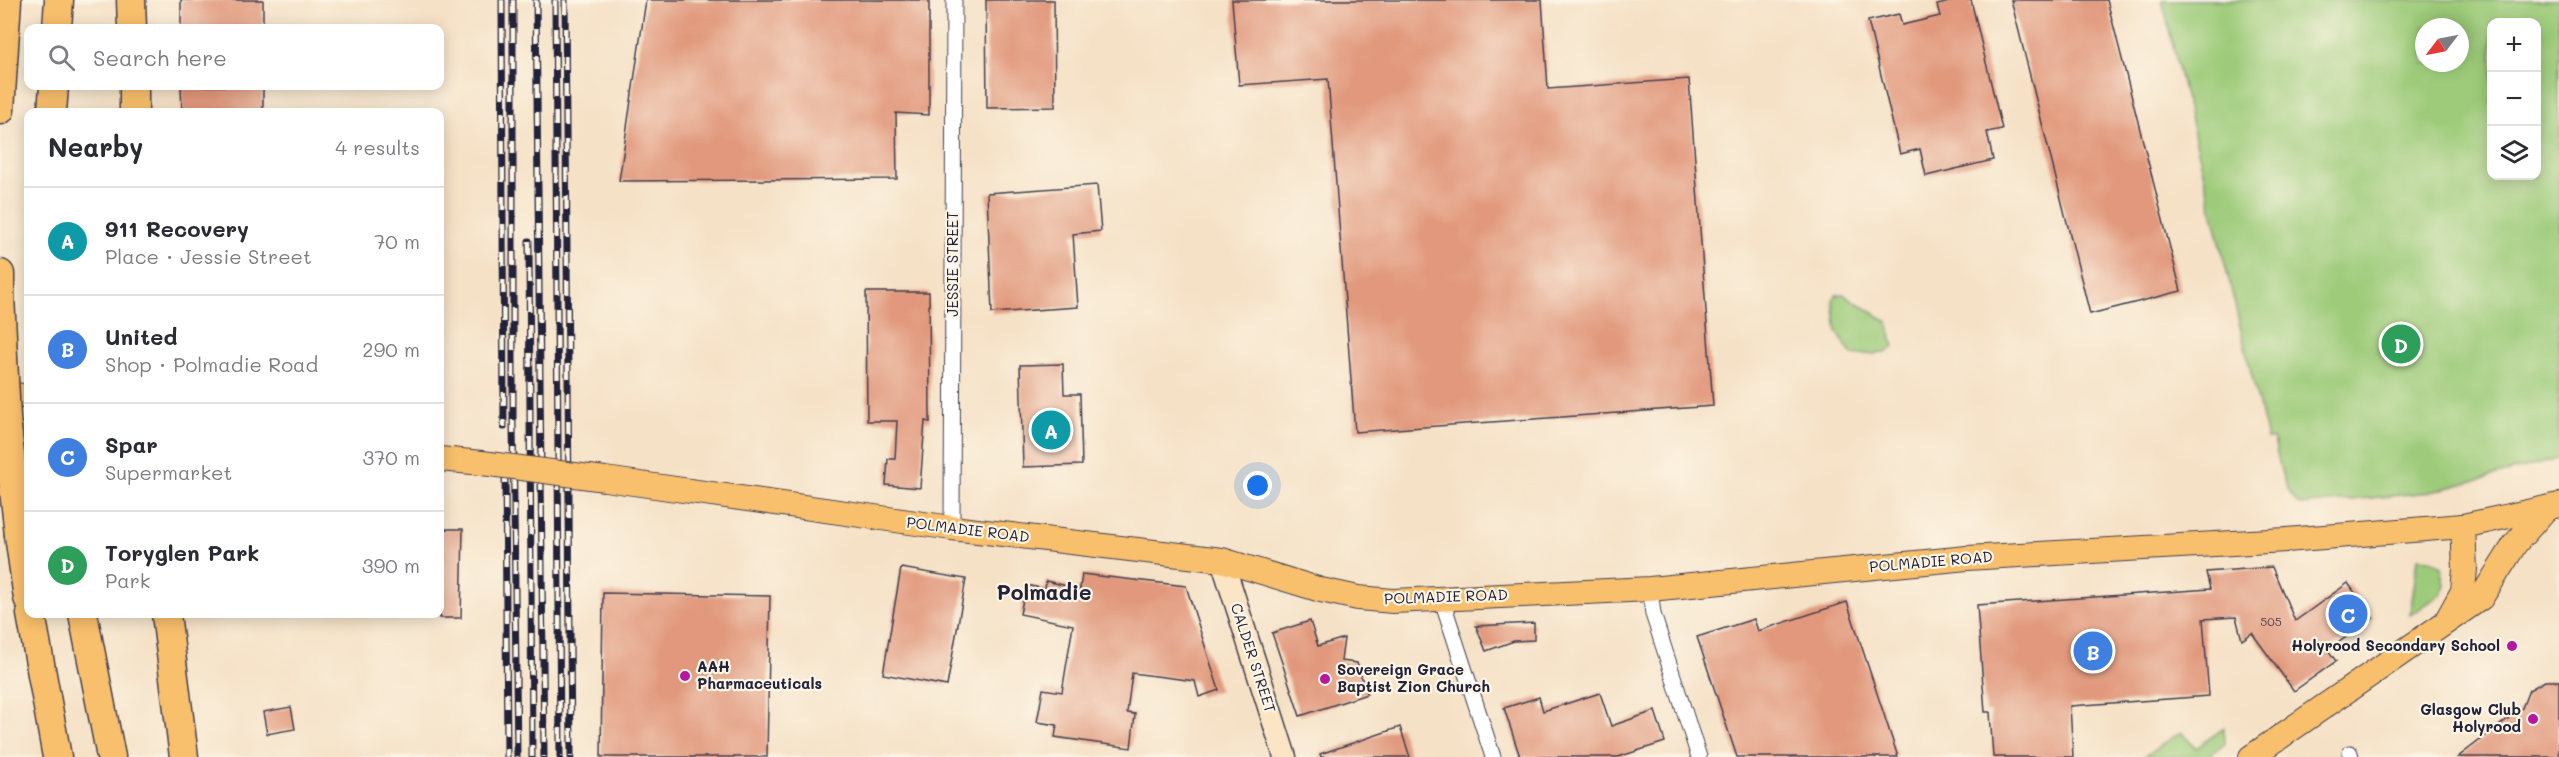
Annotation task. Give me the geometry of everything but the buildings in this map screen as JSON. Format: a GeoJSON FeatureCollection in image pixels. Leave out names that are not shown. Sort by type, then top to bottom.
{"type":"FeatureCollection","features":[{"type":"Feature","properties":{"kind":"highway"},"geometry":{"type":"LineString","coordinates":[[0,110],[7,0]]}},
{"type":"Feature","properties":{"kind":"highway"},"geometry":{"type":"LineString","coordinates":[[57,24],[59,0]]}},
{"type":"Feature","properties":{"kind":"highway"},"geometry":{"type":"LineString","coordinates":[[131,0],[132,24]]}},
{"type":"Feature","properties":{"kind":"highway"},"geometry":{"type":"LineString","coordinates":[[52,108],[54,90]]}},
{"type":"Feature","properties":{"kind":"highway"},"geometry":{"type":"LineString","coordinates":[[134,90],[134,108]]}},
{"type":"Feature","properties":{"kind":"highway"},"geometry":{"type":"LineString","coordinates":[[0,274],[6,418],[24,570]]}},
{"type":"Feature","properties":{"kind":"highway"},"geometry":{"type":"LineString","coordinates":[[32,618],[57,757]]}},
{"type":"Feature","properties":{"kind":"highway"},"geometry":{"type":"LineString","coordinates":[[84,618],[111,757]]}},
{"type":"Feature","properties":{"kind":"highway"},"geometry":{"type":"LineString","coordinates":[[167,618],[184,757]]}},
{"type":"Feature","properties":{"kind":"main road"},"geometry":{"type":"LineString","coordinates":[[0,392],[24,396]]}},
{"type":"Feature","properties":{"kind":"main road"},"geometry":{"type":"LineString","coordinates":[[0,434],[24,436]]}},
{"type":"Feature","properties":{"kind":"main road","name":"POLMADIE ROAD"},"geometry":{"type":"LineString","coordinates":[[444,459],[605,479],[952,528],[1222,560],[1287,581],[1358,598],[1442,600],[1650,589],[1967,558],[2286,540],[2463,526],[2552,508]]}},
{"type":"Feature","properties":{"kind":"main road"},"geometry":{"type":"LineString","coordinates":[[2251,757],[2481,598],[2515,544],[2552,508]]}},
{"type":"Feature","properties":{"kind":"main road"},"geometry":{"type":"LineString","coordinates":[[2445,623],[2463,591],[2465,569],[2463,526]]}},
{"type":"Feature","properties":{"kind":"main road","name":"CALDER STREET"},"geometry":{"type":"LineString","coordinates":[[1222,560],[1284,757]]}},
{"type":"Feature","properties":{"kind":"street","name":"JESSIE STREET"},"geometry":{"type":"LineString","coordinates":[[952,528],[954,0]]}},
{"type":"Feature","properties":{"kind":"street"},"geometry":{"type":"LineString","coordinates":[[1650,589],[1653,614],[1699,757]]}},
{"type":"Feature","properties":{"kind":"street"},"geometry":{"type":"LineString","coordinates":[[1442,600],[1493,757]]}},
{"type":"Feature","properties":{"kind":"green space"},"geometry":{"type":"Polygon","coordinates":[[[2162,0],[2559,0],[2559,459],[2431,492],[2299,505],[2285,483],[2274,439],[2267,439],[2162,0]]]}},
{"type":"Feature","properties":{"kind":"green space"},"geometry":{"type":"Polygon","coordinates":[[[1843,294],[1888,322],[1894,347],[1886,353],[1852,355],[1837,332],[1833,300],[1836,295],[1843,294]]]}},
{"type":"Feature","properties":{"kind":"green space"},"geometry":{"type":"Polygon","coordinates":[[[2418,558],[2430,559],[2441,567],[2445,585],[2440,595],[2410,615],[2418,558]]]}},
{"type":"Feature","properties":{"kind":"green space"},"geometry":{"type":"Polygon","coordinates":[[[2224,728],[2225,744],[2207,757],[2144,757],[2181,732],[2196,748],[2224,728]]]}},
{"type":"Feature","properties":{"kind":"railway"},"geometry":{"type":"LineString","coordinates":[[502,0],[504,427]]}},
{"type":"Feature","properties":{"kind":"railway"},"geometry":{"type":"LineString","coordinates":[[513,0],[513,423],[517,757]]}},
{"type":"Feature","properties":{"kind":"railway"},"geometry":{"type":"LineString","coordinates":[[536,0],[544,757]]}},
{"type":"Feature","properties":{"kind":"railway"},"geometry":{"type":"LineString","coordinates":[[555,0],[560,757]]}},
{"type":"Feature","properties":{"kind":"railway"},"geometry":{"type":"LineString","coordinates":[[565,0],[571,757]]}},
{"type":"Feature","properties":{"kind":"railway"},"geometry":{"type":"LineString","coordinates":[[529,241],[532,757]]}},
{"type":"Feature","properties":{"kind":"railway"},"geometry":{"type":"LineString","coordinates":[[505,469],[507,757]]}},
{"type":"Feature","properties":{"kind":"place","name":"Toryglen Park"},"geometry":{"type":"Point","coordinates":[2401,344]}},
{"type":"Feature","properties":{"kind":"place","name":"911 Recovery"},"geometry":{"type":"Point","coordinates":[1051,430]}},
{"type":"Feature","properties":{"kind":"place","name":"Spar"},"geometry":{"type":"Point","coordinates":[2348,614]}},
{"type":"Feature","properties":{"kind":"place","name":"Holyrood Secondary School"},"geometry":{"type":"Point","coordinates":[2512,646]}},
{"type":"Feature","properties":{"kind":"place","name":"United"},"geometry":{"type":"Point","coordinates":[2093,651]}},
{"type":"Feature","properties":{"kind":"place","name":"AAH Pharmaceuticals"},"geometry":{"type":"Point","coordinates":[685,676]}},
{"type":"Feature","properties":{"kind":"place","name":"Sovereign Grace Baptist Zion Church"},"geometry":{"type":"Point","coordinates":[1325,679]}},
{"type":"Feature","properties":{"kind":"place","name":"Glasgow Club Holyrood"},"geometry":{"type":"Point","coordinates":[2533,719]}},
{"type":"Feature","properties":{"kind":"district","name":"Polmadie"},"geometry":{"type":"Point","coordinates":[1044,593]}}]}
